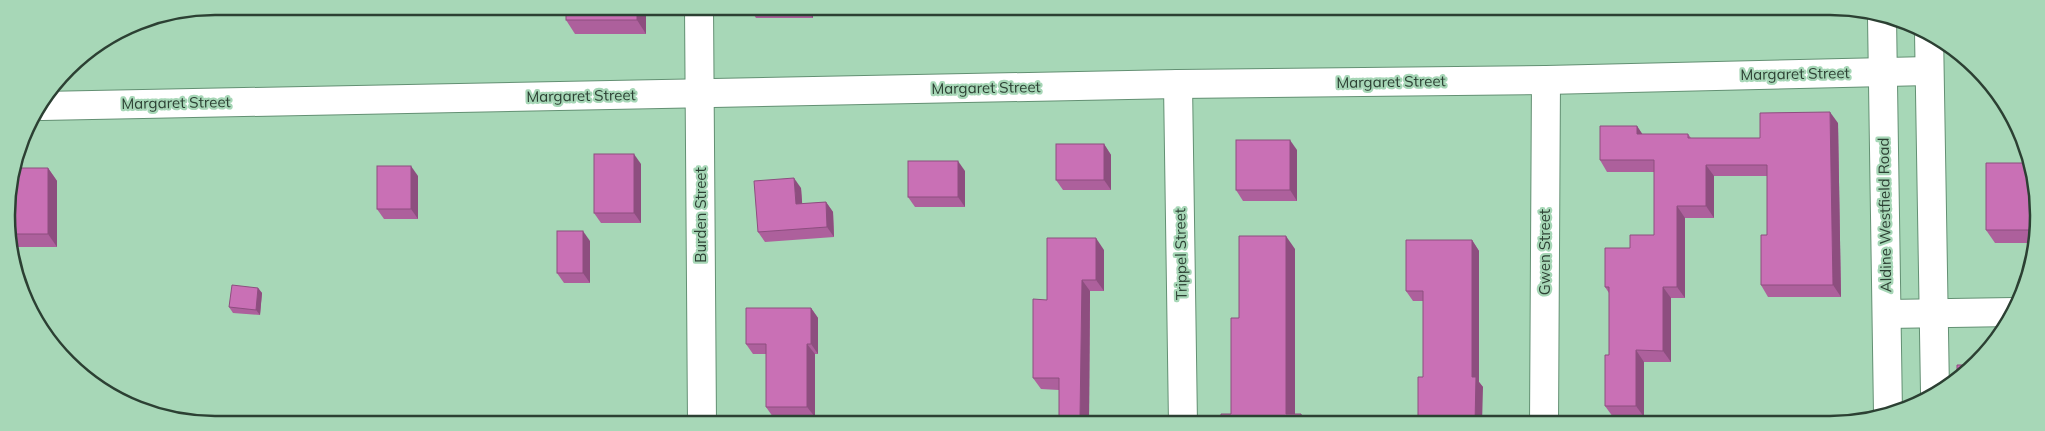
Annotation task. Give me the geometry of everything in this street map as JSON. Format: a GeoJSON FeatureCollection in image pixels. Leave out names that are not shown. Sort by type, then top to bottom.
{"type":"FeatureCollection","features":[{"type":"Feature","properties":{"kind":"street","name":"Burden Street"},"geometry":{"type":"LineString","coordinates":[[699,15],[702,416]]}},
{"type":"Feature","properties":{"kind":"street","name":"Aldine Westfield Road"},"geometry":{"type":"LineString","coordinates":[[1882,22],[1888,407]]}},
{"type":"Feature","properties":{"kind":"street"},"geometry":{"type":"LineString","coordinates":[[1929,42],[1935,386]]}},
{"type":"Feature","properties":{"kind":"street","name":"Margaret Street"},"geometry":{"type":"LineString","coordinates":[[48,106],[1178,84],[1546,80],[1929,71]]}},
{"type":"Feature","properties":{"kind":"street","name":"Gwen Street"},"geometry":{"type":"LineString","coordinates":[[1544,416],[1546,80]]}},
{"type":"Feature","properties":{"kind":"street","name":"Trippel Street"},"geometry":{"type":"LineString","coordinates":[[1178,84],[1183,416]]}},
{"type":"Feature","properties":{"kind":"street"},"geometry":{"type":"LineString","coordinates":[[1887,314],[2005,312]]}},
{"type":"Feature","properties":{"kind":"building"},"geometry":{"type":"Polygon","coordinates":[[[566,15],[637,15],[637,20],[566,20],[566,15]]]}},
{"type":"Feature","properties":{"kind":"building"},"geometry":{"type":"Polygon","coordinates":[[[1830,112],[1833,285],[1761,285],[1761,235],[1767,235],[1767,165],[1706,165],[1706,206],[1677,206],[1677,287],[1663,287],[1663,351],[1636,350],[1636,406],[1605,406],[1605,355],[1609,355],[1609,287],[1605,287],[1605,248],[1630,248],[1630,235],[1654,235],[1654,160],[1600,160],[1600,126],[1637,126],[1637,134],[1688,134],[1688,138],[1760,138],[1760,113],[1830,112]]]}},
{"type":"Feature","properties":{"kind":"building"},"geometry":{"type":"Polygon","coordinates":[[[1236,140],[1290,140],[1290,190],[1236,190],[1236,140]]]}},
{"type":"Feature","properties":{"kind":"building"},"geometry":{"type":"Polygon","coordinates":[[[1056,144],[1104,144],[1104,180],[1056,180],[1056,144]]]}},
{"type":"Feature","properties":{"kind":"building"},"geometry":{"type":"Polygon","coordinates":[[[594,154],[634,154],[634,213],[594,213],[594,154]]]}},
{"type":"Feature","properties":{"kind":"building"},"geometry":{"type":"Polygon","coordinates":[[[908,161],[958,161],[958,197],[908,197],[908,161]]]}},
{"type":"Feature","properties":{"kind":"building"},"geometry":{"type":"Polygon","coordinates":[[[1986,163],[2023,163],[2030,202],[2030,230],[1986,230],[1986,163]]]}},
{"type":"Feature","properties":{"kind":"building"},"geometry":{"type":"Polygon","coordinates":[[[377,166],[411,166],[411,209],[377,209],[377,166]]]}},
{"type":"Feature","properties":{"kind":"building"},"geometry":{"type":"Polygon","coordinates":[[[21,168],[48,168],[48,234],[16,234],[15,202],[21,168]]]}},
{"type":"Feature","properties":{"kind":"building"},"geometry":{"type":"Polygon","coordinates":[[[794,178],[796,204],[826,202],[827,227],[758,232],[754,181],[794,178]]]}},
{"type":"Feature","properties":{"kind":"building"},"geometry":{"type":"Polygon","coordinates":[[[557,231],[583,231],[583,273],[557,273],[557,231]]]}},
{"type":"Feature","properties":{"kind":"building"},"geometry":{"type":"Polygon","coordinates":[[[1239,236],[1286,236],[1286,414],[1301,414],[1301,416],[1221,416],[1221,414],[1231,414],[1231,318],[1239,318],[1239,236]]]}},
{"type":"Feature","properties":{"kind":"building"},"geometry":{"type":"Polygon","coordinates":[[[1047,238],[1096,238],[1096,280],[1082,280],[1080,416],[1059,416],[1059,378],[1033,378],[1033,299],[1047,300],[1047,238]]]}},
{"type":"Feature","properties":{"kind":"building"},"geometry":{"type":"Polygon","coordinates":[[[1406,240],[1472,240],[1472,377],[1476,377],[1475,416],[1418,416],[1418,377],[1423,377],[1423,291],[1406,291],[1406,240]]]}},
{"type":"Feature","properties":{"kind":"building"},"geometry":{"type":"Polygon","coordinates":[[[232,285],[258,288],[256,310],[229,307],[232,285]]]}},
{"type":"Feature","properties":{"kind":"building"},"geometry":{"type":"Polygon","coordinates":[[[746,308],[811,308],[811,344],[807,344],[807,407],[766,407],[766,344],[746,344],[746,308]]]}},
{"type":"Feature","properties":{"kind":"building"},"geometry":{"type":"Polygon","coordinates":[[[1957,365],[1963,365],[1962,366],[1957,370],[1957,365]]]}}]}
